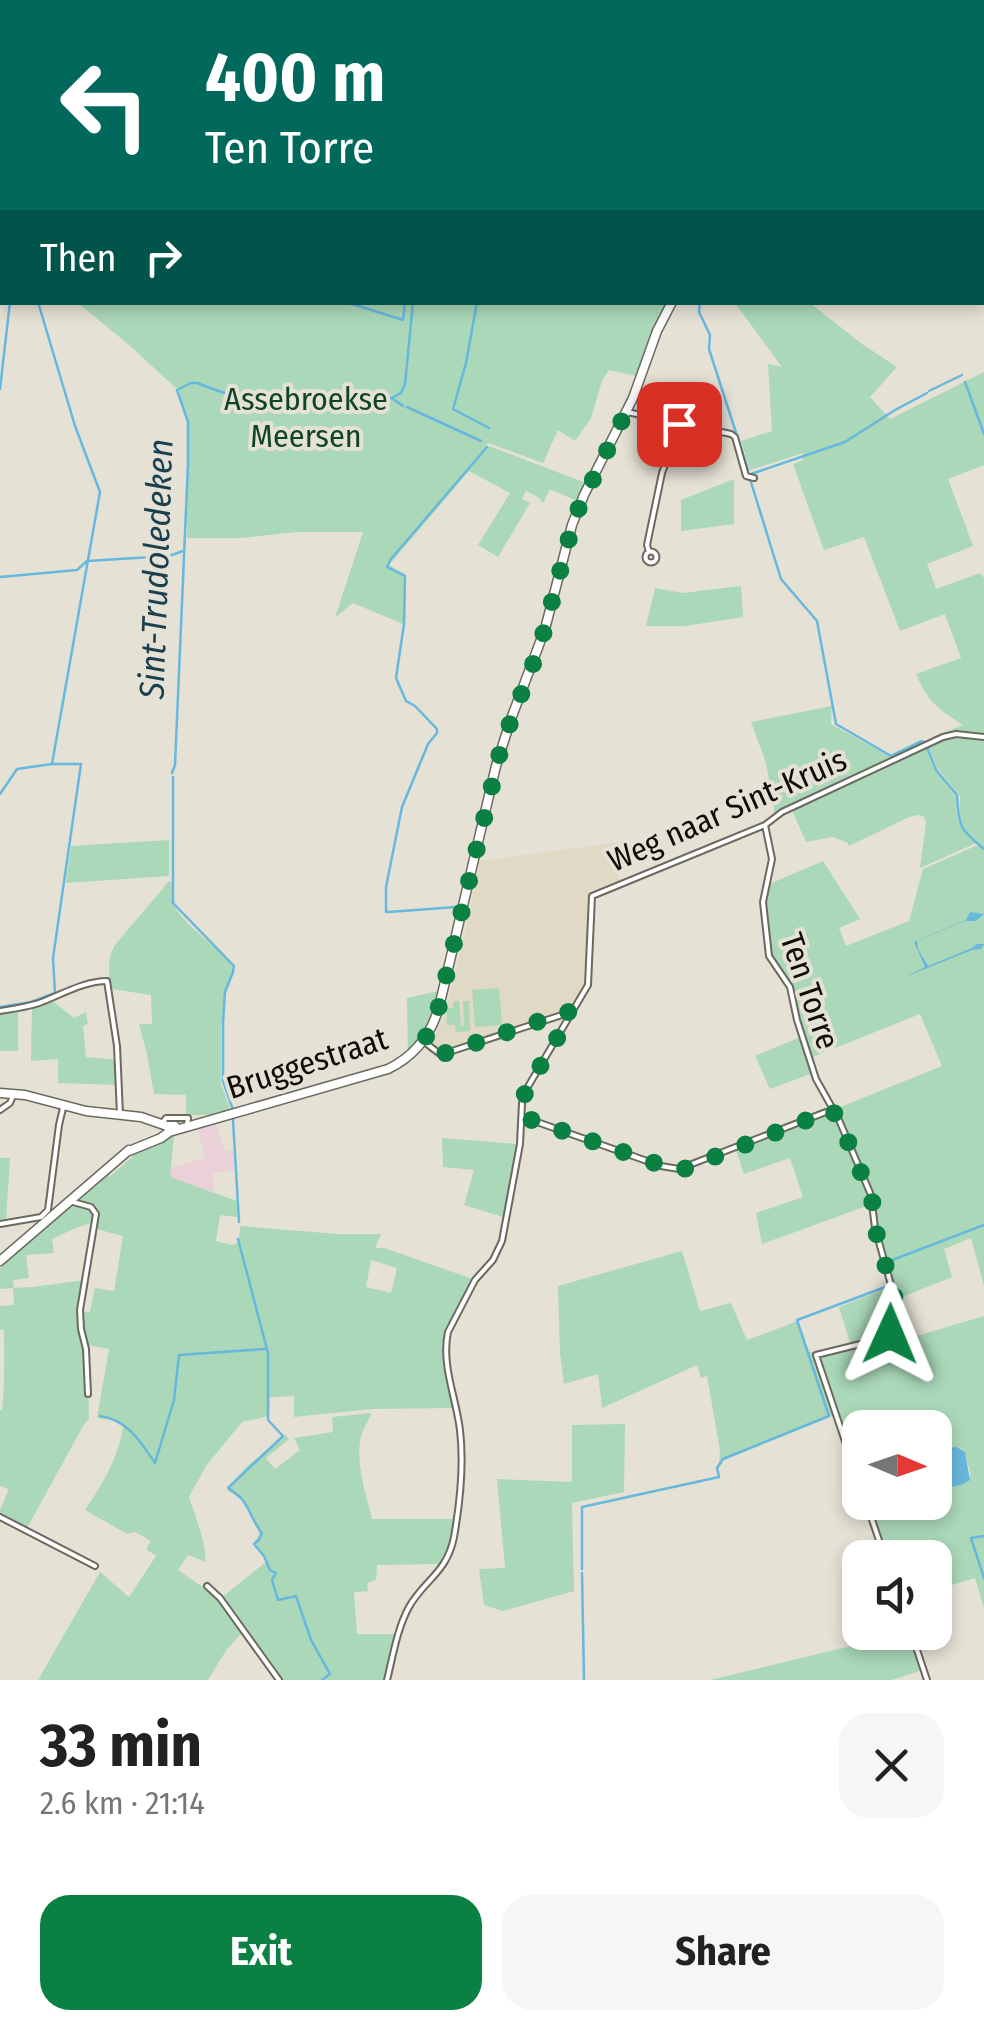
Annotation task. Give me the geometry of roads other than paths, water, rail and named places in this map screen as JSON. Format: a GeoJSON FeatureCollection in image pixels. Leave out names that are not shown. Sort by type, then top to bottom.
{"type":"FeatureCollection","features":[{"type":"Feature","properties":{"kind":"main road","name":"Bruggestraat"},"geometry":{"type":"LineString","coordinates":[[0,1261],[155,1130],[190,1125],[377,1074],[398,1064],[423,1041],[439,1006],[496,766],[545,628],[572,525],[626,412],[671,305]]}},
{"type":"Feature","properties":{"kind":"main road"},"geometry":{"type":"LineString","coordinates":[[0,1095],[13,1094],[133,1117],[155,1130]]}},
{"type":"Feature","properties":{"kind":"street"},"geometry":{"type":"LineString","coordinates":[[626,412],[731,434],[746,476],[754,478]]}},
{"type":"Feature","properties":{"kind":"street"},"geometry":{"type":"LineString","coordinates":[[649,552],[647,545],[662,473],[679,424]]}},
{"type":"Feature","properties":{"kind":"street","name":"Weg naar Sint-Kruis"},"geometry":{"type":"LineString","coordinates":[[387,1680],[407,1611],[451,1548],[461,1446],[446,1366],[448,1332],[475,1280],[493,1260],[502,1241],[526,1090],[588,985],[592,896],[764,824],[936,740],[956,734],[984,737]]}},
{"type":"Feature","properties":{"kind":"street","name":"Ten Torre"},"geometry":{"type":"LineString","coordinates":[[764,824],[772,859],[762,902],[768,956],[790,987],[810,1060],[871,1195],[875,1228],[897,1306],[889,1337],[816,1355],[842,1432]]}},
{"type":"Feature","properties":{"kind":"street"},"geometry":{"type":"LineString","coordinates":[[0,1010],[32,1005],[72,988],[107,981],[115,1022],[120,1115]]}},
{"type":"Feature","properties":{"kind":"street"},"geometry":{"type":"LineString","coordinates":[[423,1041],[440,1054],[446,1053],[571,1012]]}},
{"type":"Feature","properties":{"kind":"street"},"geometry":{"type":"LineString","coordinates":[[0,1110],[8,1106],[13,1094]]}},
{"type":"Feature","properties":{"kind":"street"},"geometry":{"type":"LineString","coordinates":[[0,1224],[41,1218],[48,1210],[64,1106]]}},
{"type":"Feature","properties":{"kind":"street"},"geometry":{"type":"LineString","coordinates":[[523,1117],[679,1169],[832,1110]]}},
{"type":"Feature","properties":{"kind":"street"},"geometry":{"type":"LineString","coordinates":[[72,1200],[91,1207],[96,1214],[80,1310],[88,1394]]}},
{"type":"Feature","properties":{"kind":"street"},"geometry":{"type":"LineString","coordinates":[[0,1517],[96,1566]]}},
{"type":"Feature","properties":{"kind":"street"},"geometry":{"type":"LineString","coordinates":[[207,1586],[220,1598],[279,1680]]}},
{"type":"Feature","properties":{"kind":"street"},"geometry":{"type":"LineString","coordinates":[[917,1650],[927,1680]]}},
{"type":"Feature","properties":{"kind":"water"},"geometry":{"type":"Polygon","coordinates":[[[970,912],[984,914],[976,921],[965,921],[917,941],[918,949],[928,966],[977,944],[984,944],[981,949],[905,977],[925,967],[914,942],[966,920],[970,912]]]}},
{"type":"Feature","properties":{"kind":"water"},"geometry":{"type":"Polygon","coordinates":[[[952,1447],[965,1452],[970,1480],[952,1487],[952,1447]]]}},
{"type":"Feature","properties":{"kind":"waterway"},"geometry":{"type":"LineString","coordinates":[[0,389],[10,305]]}},
{"type":"Feature","properties":{"kind":"waterway"},"geometry":{"type":"LineString","coordinates":[[0,794],[17,769],[52,764],[100,492],[75,426],[39,305]]}},
{"type":"Feature","properties":{"kind":"waterway"},"geometry":{"type":"LineString","coordinates":[[356,305],[403,320],[405,305]]}},
{"type":"Feature","properties":{"kind":"waterway","name":"Sint-Trudoledeken"},"geometry":{"type":"LineString","coordinates":[[172,773],[188,464],[188,422],[177,390],[197,383],[281,406],[392,398],[401,393],[405,384],[413,305]]}},
{"type":"Feature","properties":{"kind":"waterway"},"geometry":{"type":"LineString","coordinates":[[476,305],[453,409],[489,428]]}},
{"type":"Feature","properties":{"kind":"waterway","name":"Sint-Trudoledeken"},"geometry":{"type":"LineString","coordinates":[[700,305],[710,335],[709,349],[748,470]]}},
{"type":"Feature","properties":{"kind":"waterway"},"geometry":{"type":"LineString","coordinates":[[929,391],[962,375]]}},
{"type":"Feature","properties":{"kind":"waterway"},"geometry":{"type":"LineString","coordinates":[[965,382],[984,434]]}},
{"type":"Feature","properties":{"kind":"waterway"},"geometry":{"type":"LineString","coordinates":[[751,474],[845,442],[927,393]]}},
{"type":"Feature","properties":{"kind":"waterway"},"geometry":{"type":"LineString","coordinates":[[393,399],[403,406]]}},
{"type":"Feature","properties":{"kind":"waterway"},"geometry":{"type":"LineString","coordinates":[[407,407],[481,441]]}},
{"type":"Feature","properties":{"kind":"waterway"},"geometry":{"type":"LineString","coordinates":[[456,907],[386,912],[386,887],[402,807],[428,744],[437,733],[406,701],[396,678],[404,624],[405,576],[387,567],[487,447]]}},
{"type":"Feature","properties":{"kind":"waterway","name":"Sint-Trudoledeken"},"geometry":{"type":"LineString","coordinates":[[750,479],[781,579],[817,621],[836,724],[891,756],[924,742]]}},
{"type":"Feature","properties":{"kind":"waterway"},"geometry":{"type":"LineString","coordinates":[[0,577],[77,570],[87,561],[169,556],[183,551]]}},
{"type":"Feature","properties":{"kind":"waterway"},"geometry":{"type":"LineString","coordinates":[[927,747],[936,770],[957,795],[962,826],[984,849]]}},
{"type":"Feature","properties":{"kind":"waterway"},"geometry":{"type":"LineString","coordinates":[[0,1007],[55,993],[53,958],[81,764],[52,764]]}},
{"type":"Feature","properties":{"kind":"waterway","name":"Sint-Trudoledeken"},"geometry":{"type":"LineString","coordinates":[[173,777],[173,903],[234,966],[225,992],[223,1023],[223,1081],[233,1110]]}},
{"type":"Feature","properties":{"kind":"waterway","name":"Sint-Trudoledeken"},"geometry":{"type":"LineString","coordinates":[[233,1120],[239,1222]]}},
{"type":"Feature","properties":{"kind":"waterway"},"geometry":{"type":"LineString","coordinates":[[887,1262],[984,1225]]}},
{"type":"Feature","properties":{"kind":"waterway","name":"Sint-Trudoledeken"},"geometry":{"type":"LineString","coordinates":[[238,1239],[268,1353],[268,1420],[283,1436],[228,1488],[244,1502],[262,1533],[254,1544],[276,1573],[272,1580],[278,1600],[296,1596],[311,1640],[330,1674],[322,1680]]}},
{"type":"Feature","properties":{"kind":"waterway"},"geometry":{"type":"LineString","coordinates":[[582,1569],[582,1507],[719,1477],[717,1468],[723,1459],[829,1416],[797,1320],[888,1286],[883,1264]]}},
{"type":"Feature","properties":{"kind":"waterway"},"geometry":{"type":"LineString","coordinates":[[100,1416],[126,1427],[155,1463],[174,1400],[179,1355],[265,1349]]}},
{"type":"Feature","properties":{"kind":"waterway"},"geometry":{"type":"LineString","coordinates":[[984,1536],[971,1538],[984,1578]]}},
{"type":"Feature","properties":{"kind":"waterway"},"geometry":{"type":"LineString","coordinates":[[582,1573],[584,1680]]}},
{"type":"Feature","properties":{"kind":"park label","name":"Assebroekse Meersen"},"geometry":{"type":"Point","coordinates":[306,418]}}]}
